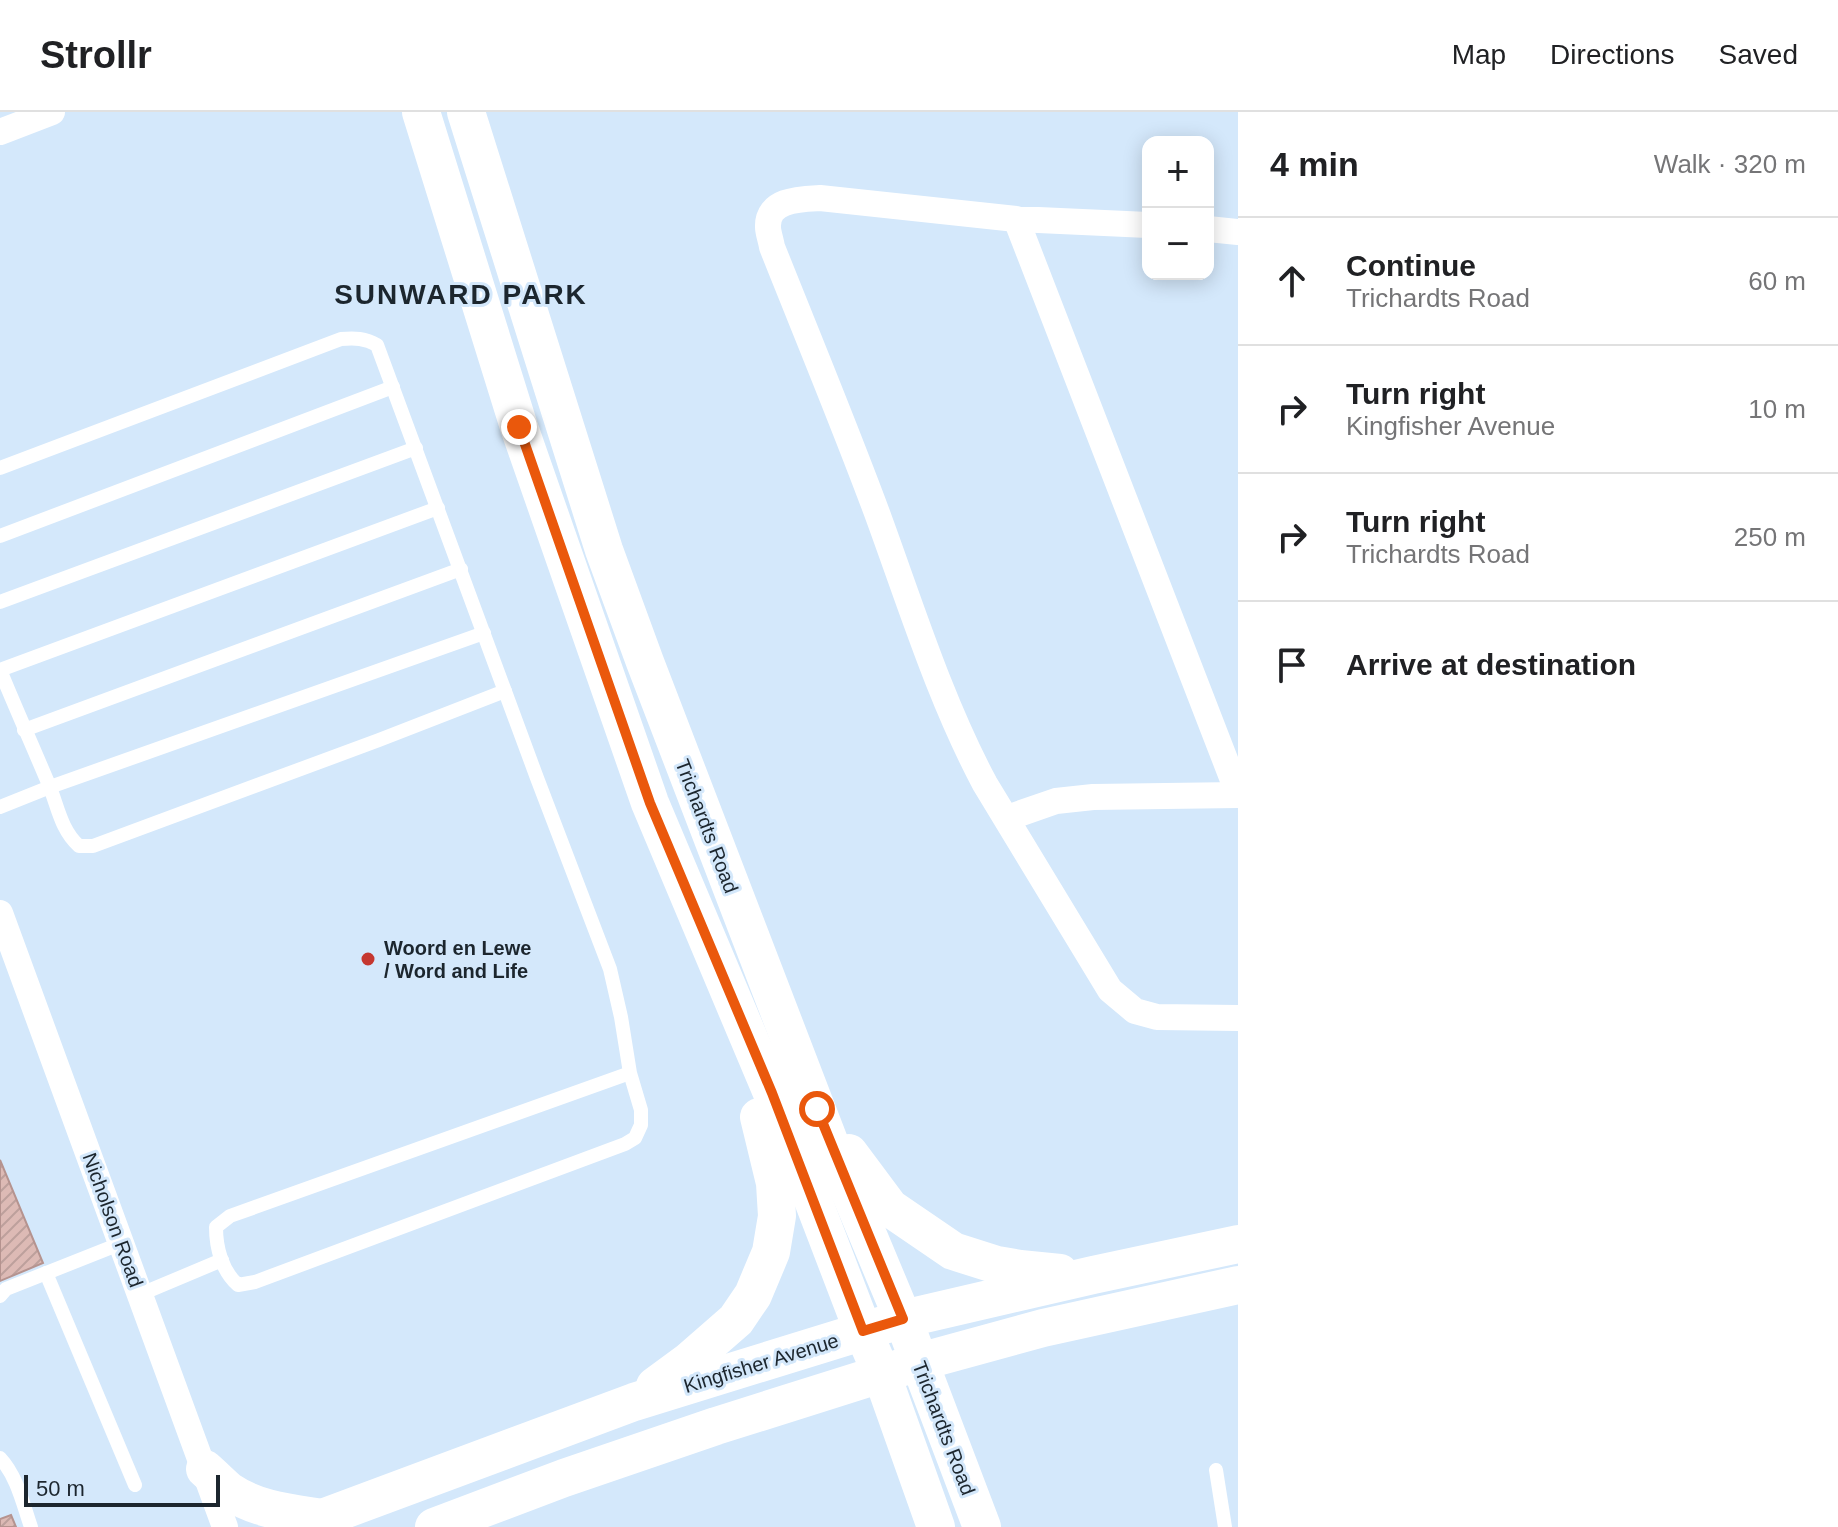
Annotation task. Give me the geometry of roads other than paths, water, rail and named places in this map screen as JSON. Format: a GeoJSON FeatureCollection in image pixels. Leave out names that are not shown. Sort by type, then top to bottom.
{"type":"FeatureCollection","features":[{"type":"Feature","properties":{"kind":"main road","name":"Trichardts Road"},"geometry":{"type":"LineString","coordinates":[[421,112],[519,427],[650,803],[772,1093],[882,1375],[936,1527]]}},
{"type":"Feature","properties":{"kind":"main road","name":"Trichardts Road"},"geometry":{"type":"LineString","coordinates":[[466,112],[604,550],[705,822],[903,1319],[982,1527]]}},
{"type":"Feature","properties":{"kind":"main road"},"geometry":{"type":"LineString","coordinates":[[634,1402],[689,1361],[736,1320],[753,1295],[771,1252],[777,1216],[775,1183],[746,1063],[741,1022]]}},
{"type":"Feature","properties":{"kind":"main road"},"geometry":{"type":"LineString","coordinates":[[817,1109],[890,1208],[953,1251],[977,1260],[1020,1269],[1093,1275]]}},
{"type":"Feature","properties":{"kind":"main road","name":"Kingfisher Avenue"},"geometry":{"type":"LineString","coordinates":[[310,1522],[634,1402],[903,1319],[1238,1244]]}},
{"type":"Feature","properties":{"kind":"main road"},"geometry":{"type":"LineString","coordinates":[[434,1527],[716,1426],[919,1362],[1043,1328],[1238,1285]]}},
{"type":"Feature","properties":{"kind":"main road"},"geometry":{"type":"LineString","coordinates":[[205,1469],[230,1491],[249,1502],[310,1522]]}},
{"type":"Feature","properties":{"kind":"street"},"geometry":{"type":"LineString","coordinates":[[0,132],[52,112]]}},
{"type":"Feature","properties":{"kind":"street"},"geometry":{"type":"LineString","coordinates":[[1142,225],[1016,219],[820,198],[796,199],[780,205],[769,216],[768,226],[772,247],[913,612],[967,750],[985,784],[1110,990],[1135,1011],[1157,1017],[1238,1018]]}},
{"type":"Feature","properties":{"kind":"street"},"geometry":{"type":"LineString","coordinates":[[1007,818],[1056,801],[1093,797],[1238,794],[1016,219]]}},
{"type":"Feature","properties":{"kind":"street"},"geometry":{"type":"LineString","coordinates":[[1214,230],[1238,232]]}},
{"type":"Feature","properties":{"kind":"street","name":"Nicholson Road"},"geometry":{"type":"LineString","coordinates":[[0,913],[225,1527]]}},
{"type":"Feature","properties":{"kind":"lane"},"geometry":{"type":"LineString","coordinates":[[0,468],[341,339],[359,338],[377,345],[610,969],[630,1073],[641,1110],[641,1125],[635,1138],[255,1282],[238,1285],[231,1279],[216,1243],[216,1227],[230,1216],[630,1073]]}},
{"type":"Feature","properties":{"kind":"lane"},"geometry":{"type":"LineString","coordinates":[[0,536],[393,387]]}},
{"type":"Feature","properties":{"kind":"lane"},"geometry":{"type":"LineString","coordinates":[[0,602],[416,448]]}},
{"type":"Feature","properties":{"kind":"lane"},"geometry":{"type":"LineString","coordinates":[[438,508],[0,670],[62,823],[79,846],[93,846],[505,691]]}},
{"type":"Feature","properties":{"kind":"lane"},"geometry":{"type":"LineString","coordinates":[[24,730],[461,569]]}},
{"type":"Feature","properties":{"kind":"lane"},"geometry":{"type":"LineString","coordinates":[[0,807],[484,633]]}},
{"type":"Feature","properties":{"kind":"lane"},"geometry":{"type":"LineString","coordinates":[[0,1296],[6,1289],[122,1243]]}},
{"type":"Feature","properties":{"kind":"lane"},"geometry":{"type":"LineString","coordinates":[[141,1294],[222,1260]]}},
{"type":"Feature","properties":{"kind":"lane"},"geometry":{"type":"LineString","coordinates":[[46,1273],[135,1485]]}},
{"type":"Feature","properties":{"kind":"lane"},"geometry":{"type":"LineString","coordinates":[[0,1458],[13,1477],[31,1527]]}},
{"type":"Feature","properties":{"kind":"lane"},"geometry":{"type":"LineString","coordinates":[[1216,1470],[1225,1527]]}},
{"type":"Feature","properties":{"kind":"place","name":"Woord en Lewe / Word and Life"},"geometry":{"type":"Point","coordinates":[368,959]}},
{"type":"Feature","properties":{"kind":"district","name":"SUNWARD PARK"},"geometry":{"type":"Point","coordinates":[461,294]}}]}
